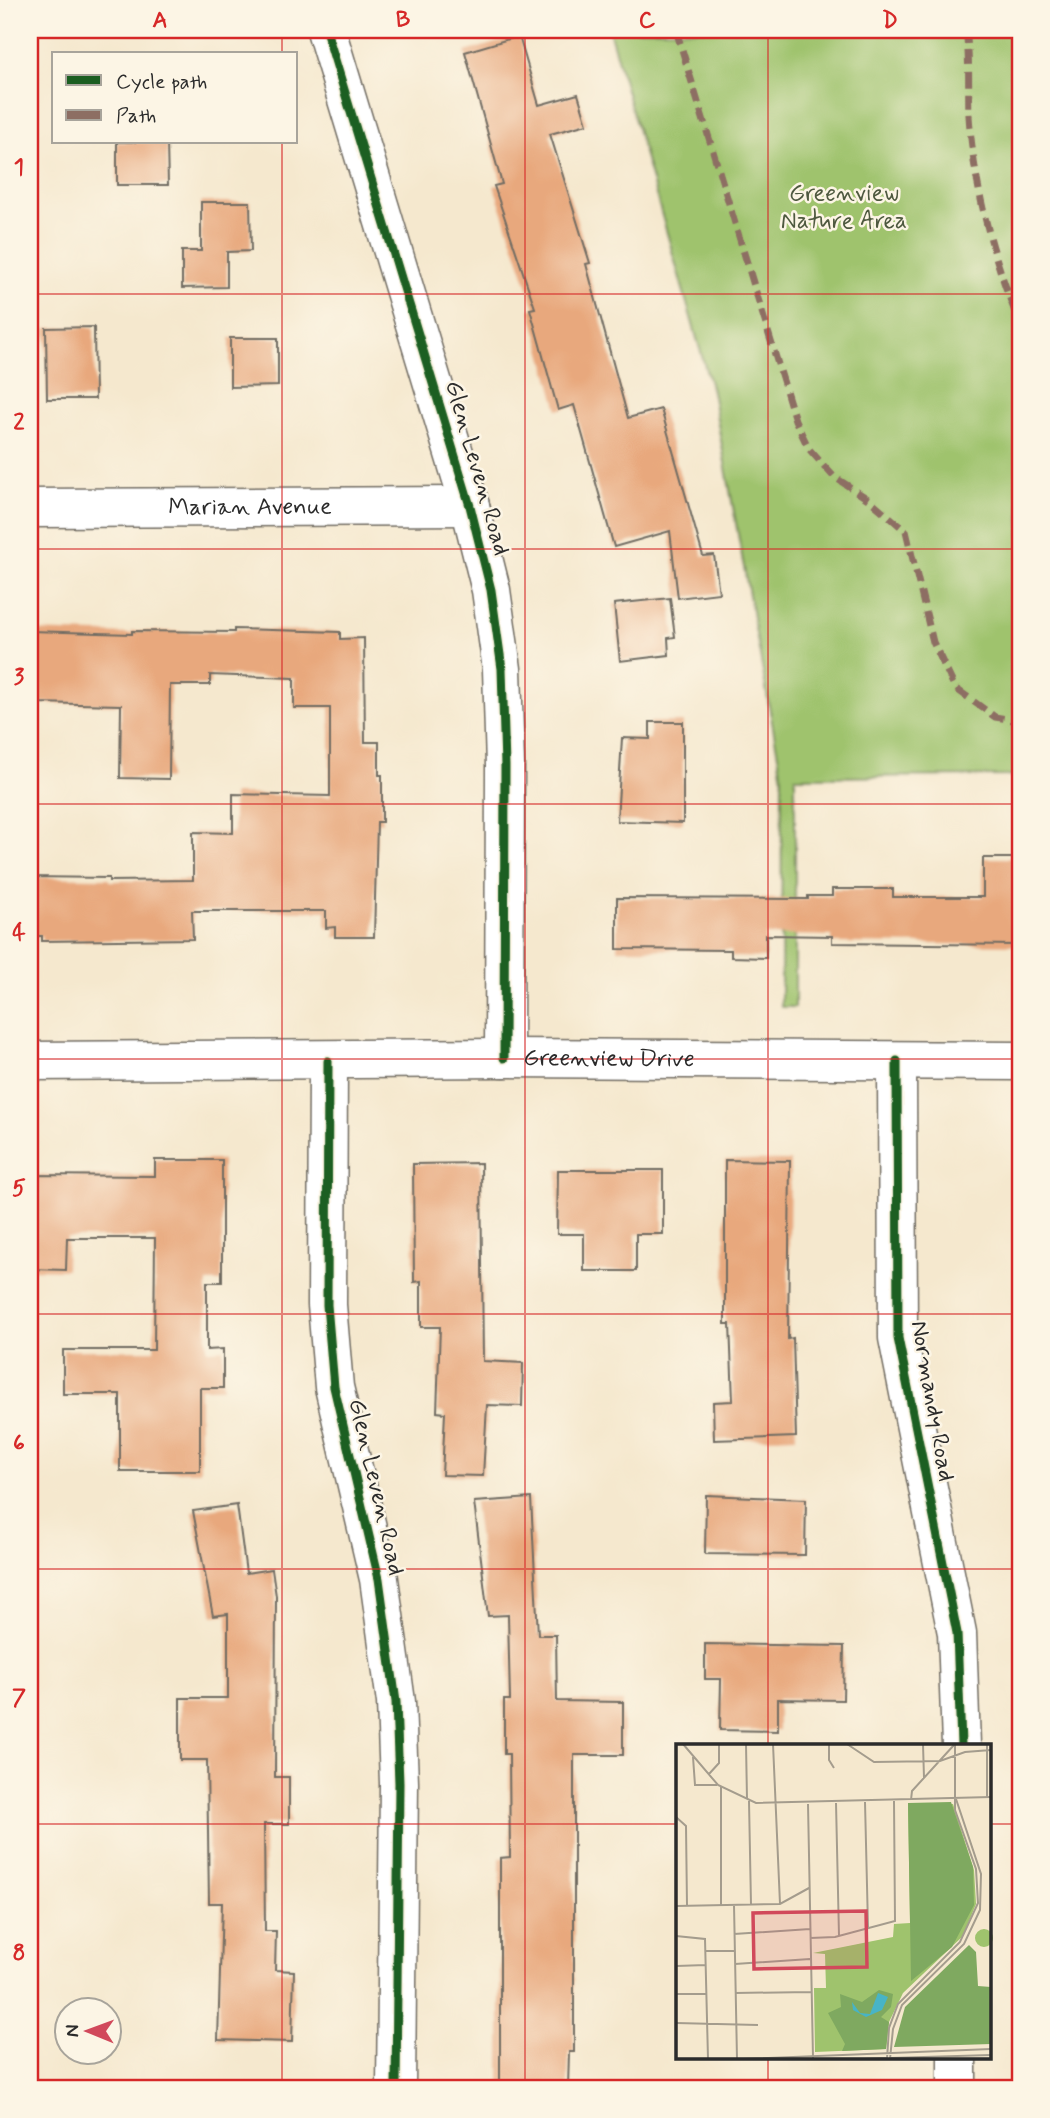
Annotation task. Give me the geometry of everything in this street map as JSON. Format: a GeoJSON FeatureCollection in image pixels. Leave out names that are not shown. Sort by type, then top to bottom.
{"type":"FeatureCollection","features":[{"type":"Feature","properties":{"kind":"street","name":"Glen Leven Road"},"geometry":{"type":"LineString","coordinates":[[326,30],[470,506],[491,590],[502,669],[504,1058]]}},
{"type":"Feature","properties":{"kind":"street","name":"Marian Avenue"},"geometry":{"type":"LineString","coordinates":[[30,508],[470,506]]}},
{"type":"Feature","properties":{"kind":"street","name":"Greenview Drive"},"geometry":{"type":"LineString","coordinates":[[30,1061],[504,1058],[1020,1061]]}},
{"type":"Feature","properties":{"kind":"street","name":"Glen Leven Road"},"geometry":{"type":"LineString","coordinates":[[328,1061],[327,1304],[334,1387],[379,1579],[396,1702],[399,1783],[396,2088]]}},
{"type":"Feature","properties":{"kind":"street","name":"Normandy Road"},"geometry":{"type":"LineString","coordinates":[[897,1061],[898,1338],[957,1633],[961,1744]]}},
{"type":"Feature","properties":{"kind":"street"},"geometry":{"type":"LineString","coordinates":[[957,2058],[957,2088]]}},
{"type":"Feature","properties":{"kind":"green space","name":"Greenview Nature Area"},"geometry":{"type":"Polygon","coordinates":[[[609,30],[1020,30],[1020,776],[795,777],[795,1007],[781,1007],[782,777],[712,391],[609,30]]]}},
{"type":"Feature","properties":{"kind":"building"},"geometry":{"type":"Polygon","coordinates":[[[519,36],[539,105],[578,94],[587,124],[550,134],[590,263],[586,264],[628,418],[661,409],[703,556],[714,555],[719,593],[678,598],[670,531],[614,547],[574,405],[558,410],[530,309],[535,308],[494,186],[502,184],[465,52],[519,36]]]}},
{"type":"Feature","properties":{"kind":"building"},"geometry":{"type":"Polygon","coordinates":[[[117,144],[167,144],[168,185],[117,185],[117,144]]]}},
{"type":"Feature","properties":{"kind":"building"},"geometry":{"type":"Polygon","coordinates":[[[201,202],[250,202],[251,251],[227,252],[227,287],[182,288],[182,251],[201,251],[201,202]]]}},
{"type":"Feature","properties":{"kind":"building"},"geometry":{"type":"Polygon","coordinates":[[[94,327],[95,399],[47,399],[46,328],[94,327]]]}},
{"type":"Feature","properties":{"kind":"building"},"geometry":{"type":"Polygon","coordinates":[[[230,338],[278,338],[278,386],[230,387],[230,338]]]}},
{"type":"Feature","properties":{"kind":"building"},"geometry":{"type":"Polygon","coordinates":[[[670,598],[675,637],[668,638],[669,655],[620,661],[614,604],[670,598]]]}},
{"type":"Feature","properties":{"kind":"building"},"geometry":{"type":"Polygon","coordinates":[[[234,629],[340,632],[340,639],[364,638],[365,742],[379,742],[379,775],[382,775],[382,822],[377,822],[374,937],[335,937],[335,927],[326,928],[326,911],[192,911],[193,939],[42,941],[42,936],[30,936],[30,877],[109,878],[109,881],[193,880],[193,832],[233,833],[233,794],[330,796],[330,708],[294,708],[294,678],[210,675],[210,685],[170,685],[169,779],[120,778],[121,705],[37,703],[35,675],[30,675],[30,631],[132,634],[132,631],[234,632],[234,629]]]}},
{"type":"Feature","properties":{"kind":"building"},"geometry":{"type":"Polygon","coordinates":[[[650,722],[683,722],[683,823],[617,821],[622,738],[650,739],[650,722]]]}},
{"type":"Feature","properties":{"kind":"building"},"geometry":{"type":"Polygon","coordinates":[[[983,858],[1020,858],[1020,945],[832,943],[832,936],[766,935],[766,958],[731,957],[731,950],[617,949],[617,898],[808,899],[808,896],[832,896],[832,889],[893,889],[893,897],[983,897],[983,858]]]}},
{"type":"Feature","properties":{"kind":"building"},"geometry":{"type":"Polygon","coordinates":[[[155,1160],[222,1160],[222,1282],[207,1282],[207,1350],[223,1349],[223,1388],[200,1388],[200,1471],[120,1471],[120,1394],[63,1394],[63,1350],[154,1350],[155,1238],[67,1238],[66,1270],[30,1269],[30,1175],[155,1176],[155,1160]]]}},
{"type":"Feature","properties":{"kind":"building"},"geometry":{"type":"Polygon","coordinates":[[[725,1160],[790,1161],[788,1339],[793,1338],[796,1437],[714,1440],[713,1402],[733,1401],[730,1324],[725,1324],[725,1160]]]}},
{"type":"Feature","properties":{"kind":"building"},"geometry":{"type":"Polygon","coordinates":[[[481,1163],[483,1361],[523,1363],[522,1406],[487,1405],[483,1476],[442,1475],[445,1413],[437,1412],[440,1327],[421,1327],[421,1281],[414,1282],[413,1164],[481,1163]]]}},
{"type":"Feature","properties":{"kind":"building"},"geometry":{"type":"Polygon","coordinates":[[[558,1170],[663,1170],[663,1234],[636,1234],[636,1271],[584,1271],[584,1234],[557,1234],[558,1170]]]}},
{"type":"Feature","properties":{"kind":"building"},"geometry":{"type":"Polygon","coordinates":[[[706,1495],[806,1499],[805,1555],[705,1554],[706,1495]]]}},
{"type":"Feature","properties":{"kind":"building"},"geometry":{"type":"Polygon","coordinates":[[[531,1498],[538,1635],[556,1635],[557,1701],[623,1702],[623,1755],[574,1755],[574,2052],[569,2052],[568,2088],[500,2088],[500,1858],[510,1857],[509,1754],[504,1754],[504,1700],[510,1700],[508,1615],[488,1616],[474,1502],[531,1498]]]}},
{"type":"Feature","properties":{"kind":"building"},"geometry":{"type":"Polygon","coordinates":[[[237,1505],[246,1573],[272,1569],[276,1596],[275,1777],[289,1777],[289,1824],[264,1824],[265,1931],[276,1931],[275,1970],[294,1971],[292,2042],[218,2040],[222,1903],[209,1903],[207,1760],[180,1760],[180,1698],[228,1698],[228,1614],[213,1616],[193,1511],[237,1505]]]}},
{"type":"Feature","properties":{"kind":"building"},"geometry":{"type":"Polygon","coordinates":[[[705,1644],[844,1646],[843,1700],[778,1699],[778,1731],[720,1730],[721,1679],[705,1679],[705,1644]]]}},
{"type":"Feature","properties":{"kind":"marked path"},"geometry":{"type":"LineString","coordinates":[[676,30],[795,420],[809,449],[833,476],[871,501],[906,531],[933,642],[955,688],[995,717],[1020,721]]}},
{"type":"Feature","properties":{"kind":"marked path"},"geometry":{"type":"LineString","coordinates":[[966,30],[969,116],[975,169],[993,248],[1020,324]]}},
{"type":"Feature","properties":{"kind":"cycle path"},"geometry":{"type":"LineString","coordinates":[[326,30],[470,506],[491,590],[502,669],[505,766],[504,1058]]}},
{"type":"Feature","properties":{"kind":"cycle path"},"geometry":{"type":"LineString","coordinates":[[328,1061],[327,1305],[334,1387],[379,1579],[396,1702],[399,1783],[396,2088]]}},
{"type":"Feature","properties":{"kind":"cycle path"},"geometry":{"type":"LineString","coordinates":[[897,1061],[898,1338],[957,1633],[961,1744]]}}]}
